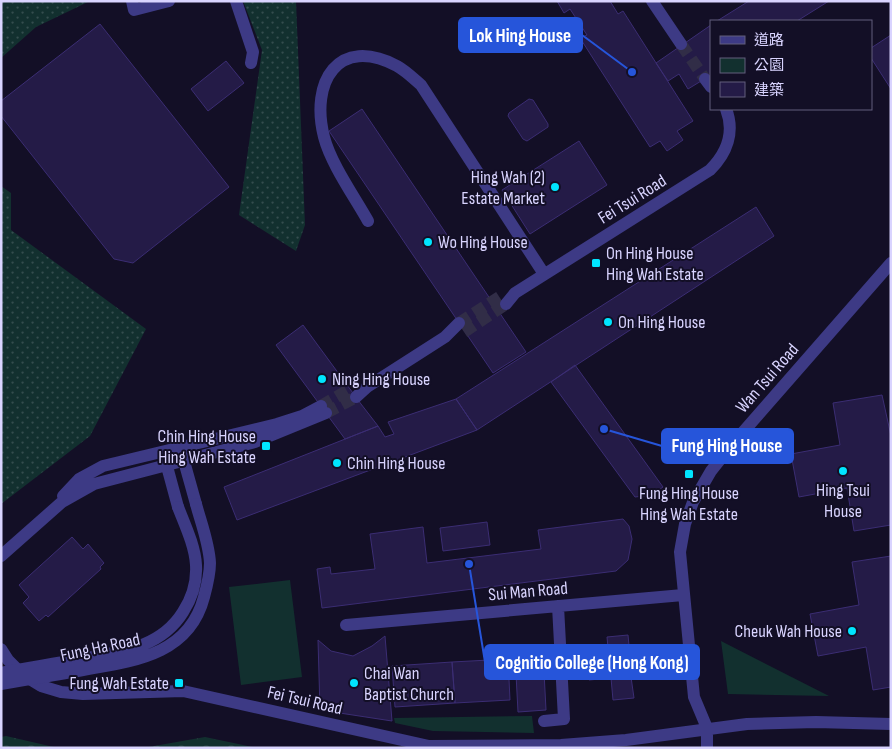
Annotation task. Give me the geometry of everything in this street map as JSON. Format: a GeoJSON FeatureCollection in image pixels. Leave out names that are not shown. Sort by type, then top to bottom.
{"type":"FeatureCollection","features":[{"type":"Feature","properties":{"kind":"street"},"geometry":{"type":"LineString","coordinates":[[132,1],[134,10],[169,1]]}},
{"type":"Feature","properties":{"kind":"street"},"geometry":{"type":"LineString","coordinates":[[236,1],[253,52],[251,63]]}},
{"type":"Feature","properties":{"kind":"street"},"geometry":{"type":"LineString","coordinates":[[652,1],[681,44]]}},
{"type":"Feature","properties":{"kind":"street"},"geometry":{"type":"LineString","coordinates":[[368,221],[324,139],[320,114],[320,100],[325,81],[339,64],[349,58],[359,56],[378,58],[394,65],[421,85],[544,274]]}},
{"type":"Feature","properties":{"kind":"street","name":"Fei Tsui Road"},"geometry":{"type":"LineString","coordinates":[[503,300],[710,170],[724,153],[728,141],[730,130],[726,110]]}},
{"type":"Feature","properties":{"kind":"street","name":"Wan Tsui Road"},"geometry":{"type":"LineString","coordinates":[[707,728],[694,697],[680,552],[682,537],[693,502],[707,478],[730,447],[891,263]]}},
{"type":"Feature","properties":{"kind":"street"},"geometry":{"type":"LineString","coordinates":[[353,393],[367,387],[462,327]]}},
{"type":"Feature","properties":{"kind":"street"},"geometry":{"type":"LineString","coordinates":[[1,556],[52,510],[72,495],[94,484],[255,442],[324,410],[284,422],[103,466],[90,472],[69,488],[52,510]]}},
{"type":"Feature","properties":{"kind":"street","name":"Fung Ha Road"},"geometry":{"type":"LineString","coordinates":[[1,684],[132,661],[176,642],[191,627],[202,606],[208,585],[210,563],[180,447]]}},
{"type":"Feature","properties":{"kind":"street","name":"Fung Ha Road"},"geometry":{"type":"LineString","coordinates":[[1,673],[128,651],[154,641],[176,623],[190,601],[195,584],[196,564],[163,452]]}},
{"type":"Feature","properties":{"kind":"street","name":"Sui Man Road"},"geometry":{"type":"LineString","coordinates":[[346,625],[683,595]]}},
{"type":"Feature","properties":{"kind":"street"},"geometry":{"type":"LineString","coordinates":[[544,721],[570,718],[558,606]]}},
{"type":"Feature","properties":{"kind":"street","name":"Fei Tsui Road"},"geometry":{"type":"LineString","coordinates":[[1,649],[8,660],[23,675],[41,686],[61,692],[82,694],[183,691],[429,747],[561,745],[626,740],[707,728]]}},
{"type":"Feature","properties":{"kind":"street"},"geometry":{"type":"LineString","coordinates":[[707,748],[707,728],[782,722],[891,724]]}},
{"type":"Feature","properties":{"kind":"green space"},"geometry":{"type":"Polygon","coordinates":[[[1,1],[90,1],[36,27],[1,58],[1,1]]]}},
{"type":"Feature","properties":{"kind":"green space"},"geometry":{"type":"Polygon","coordinates":[[[243,1],[296,1],[305,225],[296,251],[239,215],[262,50],[243,1]]]}},
{"type":"Feature","properties":{"kind":"green space"},"geometry":{"type":"Polygon","coordinates":[[[1,186],[11,193],[11,230],[146,329],[90,436],[1,504],[1,186]]]}},
{"type":"Feature","properties":{"kind":"green space"},"geometry":{"type":"Polygon","coordinates":[[[290,580],[302,677],[241,685],[229,587],[290,580]]]}},
{"type":"Feature","properties":{"kind":"green space"},"geometry":{"type":"Polygon","coordinates":[[[721,641],[829,696],[728,694],[721,641]]]}},
{"type":"Feature","properties":{"kind":"green space"},"geometry":{"type":"Polygon","coordinates":[[[532,716],[534,733],[433,731],[395,723],[394,718],[532,716]]]}},
{"type":"Feature","properties":{"kind":"green space"},"geometry":{"type":"Polygon","coordinates":[[[6,736],[58,748],[1,748],[1,737],[6,736]]]}},
{"type":"Feature","properties":{"kind":"green space"},"geometry":{"type":"Polygon","coordinates":[[[205,737],[257,748],[143,748],[205,737]]]}},
{"type":"Feature","properties":{"kind":"building"},"geometry":{"type":"Polygon","coordinates":[[[557,1],[610,1],[618,14],[623,11],[693,121],[677,131],[683,140],[667,151],[660,141],[650,147],[580,38],[587,35],[570,9],[564,13],[557,1]]]}},
{"type":"Feature","properties":{"kind":"building"},"geometry":{"type":"Polygon","coordinates":[[[749,1],[829,1],[799,20],[719,20],[749,1]]]}},
{"type":"Feature","properties":{"kind":"building"},"geometry":{"type":"Polygon","coordinates":[[[100,24],[229,187],[133,263],[114,259],[1,116],[1,101],[100,24]]]}},
{"type":"Feature","properties":{"kind":"building"},"geometry":{"type":"Polygon","coordinates":[[[710,26],[710,76],[688,89],[679,74],[668,81],[656,63],[710,26]]]}},
{"type":"Feature","properties":{"kind":"building"},"geometry":{"type":"Polygon","coordinates":[[[891,35],[891,89],[872,60],[872,47],[891,35]]]}},
{"type":"Feature","properties":{"kind":"building"},"geometry":{"type":"Polygon","coordinates":[[[226,61],[244,83],[208,111],[191,89],[226,61]]]}},
{"type":"Feature","properties":{"kind":"building"},"geometry":{"type":"Polygon","coordinates":[[[529,99],[533,100],[548,127],[527,141],[523,139],[508,116],[509,113],[529,99]]]}},
{"type":"Feature","properties":{"kind":"building","name":"Wo Hing House"},"geometry":{"type":"Polygon","coordinates":[[[362,109],[526,352],[493,373],[329,131],[362,109]]]}},
{"type":"Feature","properties":{"kind":"building","name":"Hing Wah (2) Estate Market"},"geometry":{"type":"Polygon","coordinates":[[[579,141],[607,185],[530,234],[502,190],[579,141]]]}},
{"type":"Feature","properties":{"kind":"building","name":"On Hing House"},"geometry":{"type":"Polygon","coordinates":[[[756,207],[774,236],[477,430],[456,399],[756,207]]]}},
{"type":"Feature","properties":{"kind":"building","name":"Ning Hing House"},"geometry":{"type":"Polygon","coordinates":[[[303,325],[378,426],[345,439],[276,345],[303,325]]]}},
{"type":"Feature","properties":{"kind":"building"},"geometry":{"type":"Polygon","coordinates":[[[575,365],[663,487],[652,495],[635,497],[551,382],[575,365]]]}},
{"type":"Feature","properties":{"kind":"building","name":"Hing Tsui House"},"geometry":{"type":"Polygon","coordinates":[[[882,395],[891,436],[891,525],[854,531],[847,488],[799,497],[791,454],[840,445],[833,403],[882,395]]]}},
{"type":"Feature","properties":{"kind":"building","name":"Chin Hing House"},"geometry":{"type":"Polygon","coordinates":[[[456,399],[477,430],[237,520],[224,487],[378,426],[385,437],[394,434],[388,422],[456,399]]]}},
{"type":"Feature","properties":{"kind":"building"},"geometry":{"type":"Polygon","coordinates":[[[623,519],[629,526],[632,539],[628,560],[616,571],[322,608],[317,569],[330,567],[331,574],[375,569],[370,534],[423,527],[427,563],[541,549],[538,530],[623,519]]]}},
{"type":"Feature","properties":{"kind":"building"},"geometry":{"type":"Polygon","coordinates":[[[487,522],[490,545],[443,551],[440,528],[487,522]]]}},
{"type":"Feature","properties":{"kind":"building"},"geometry":{"type":"Polygon","coordinates":[[[72,537],[83,549],[88,544],[104,563],[100,567],[101,569],[48,617],[46,615],[39,621],[23,603],[29,597],[19,585],[72,537]]]}},
{"type":"Feature","properties":{"kind":"building","name":"Cheuk Wah House"},"geometry":{"type":"Polygon","coordinates":[[[891,556],[891,687],[873,690],[866,647],[818,656],[810,614],[859,605],[852,562],[891,556]]]}},
{"type":"Feature","properties":{"kind":"building"},"geometry":{"type":"Polygon","coordinates":[[[628,635],[630,656],[651,654],[653,675],[631,677],[634,698],[613,700],[611,678],[589,680],[587,659],[609,658],[607,637],[628,635]]]}},
{"type":"Feature","properties":{"kind":"building","name":"Chai Wan Baptist Church"},"geometry":{"type":"Polygon","coordinates":[[[385,636],[392,721],[320,710],[318,640],[331,651],[353,656],[372,646],[385,636]]]}},
{"type":"Feature","properties":{"kind":"building"},"geometry":{"type":"Polygon","coordinates":[[[543,653],[546,710],[518,712],[515,655],[543,653]]]}},
{"type":"Feature","properties":{"kind":"building"},"geometry":{"type":"Polygon","coordinates":[[[508,659],[510,700],[455,703],[452,662],[508,659]]]}},
{"type":"Feature","properties":{"kind":"building"},"geometry":{"type":"Polygon","coordinates":[[[452,662],[455,703],[395,707],[392,666],[452,662]]]}},
{"type":"Feature","properties":{"kind":"tunnel"},"geometry":{"type":"LineString","coordinates":[[681,44],[705,79]]}},
{"type":"Feature","properties":{"kind":"tunnel"},"geometry":{"type":"LineString","coordinates":[[459,323],[501,296]]}},
{"type":"Feature","properties":{"kind":"tunnel"},"geometry":{"type":"LineString","coordinates":[[464,332],[506,304]]}},
{"type":"Feature","properties":{"kind":"tunnel"},"geometry":{"type":"LineString","coordinates":[[321,406],[350,389]]}},
{"type":"Feature","properties":{"kind":"tunnel"},"geometry":{"type":"LineString","coordinates":[[326,413],[356,397]]}},
{"type":"Feature","properties":{"kind":"place","name":"Lok Hing House"},"geometry":{"type":"Point","coordinates":[632,72]}},
{"type":"Feature","properties":{"kind":"place","name":"Hing Wah (2) Estate Market"},"geometry":{"type":"Point","coordinates":[555,187]}},
{"type":"Feature","properties":{"kind":"place","name":"Wo Hing House"},"geometry":{"type":"Point","coordinates":[428,242]}},
{"type":"Feature","properties":{"kind":"place","name":"On Hing House Hing Wah Estate"},"geometry":{"type":"Point","coordinates":[596,263]}},
{"type":"Feature","properties":{"kind":"place","name":"On Hing House"},"geometry":{"type":"Point","coordinates":[608,322]}},
{"type":"Feature","properties":{"kind":"place","name":"Ning Hing House"},"geometry":{"type":"Point","coordinates":[322,379]}},
{"type":"Feature","properties":{"kind":"place","name":"Fung Hing House"},"geometry":{"type":"Point","coordinates":[604,429]}},
{"type":"Feature","properties":{"kind":"place","name":"Chin Hing House Hing Wah Estate"},"geometry":{"type":"Point","coordinates":[266,446]}},
{"type":"Feature","properties":{"kind":"place","name":"Chin Hing House"},"geometry":{"type":"Point","coordinates":[337,463]}},
{"type":"Feature","properties":{"kind":"place","name":"Hing Tsui House"},"geometry":{"type":"Point","coordinates":[843,471]}},
{"type":"Feature","properties":{"kind":"place","name":"Fung Hing House Hing Wah Estate"},"geometry":{"type":"Point","coordinates":[689,474]}},
{"type":"Feature","properties":{"kind":"place","name":"Cognitio College (Hong Kong)"},"geometry":{"type":"Point","coordinates":[469,564]}},
{"type":"Feature","properties":{"kind":"place","name":"Cheuk Wah House"},"geometry":{"type":"Point","coordinates":[852,631]}},
{"type":"Feature","properties":{"kind":"place","name":"Fung Wah Estate"},"geometry":{"type":"Point","coordinates":[179,683]}},
{"type":"Feature","properties":{"kind":"place","name":"Chai Wan Baptist Church"},"geometry":{"type":"Point","coordinates":[354,683]}}]}
